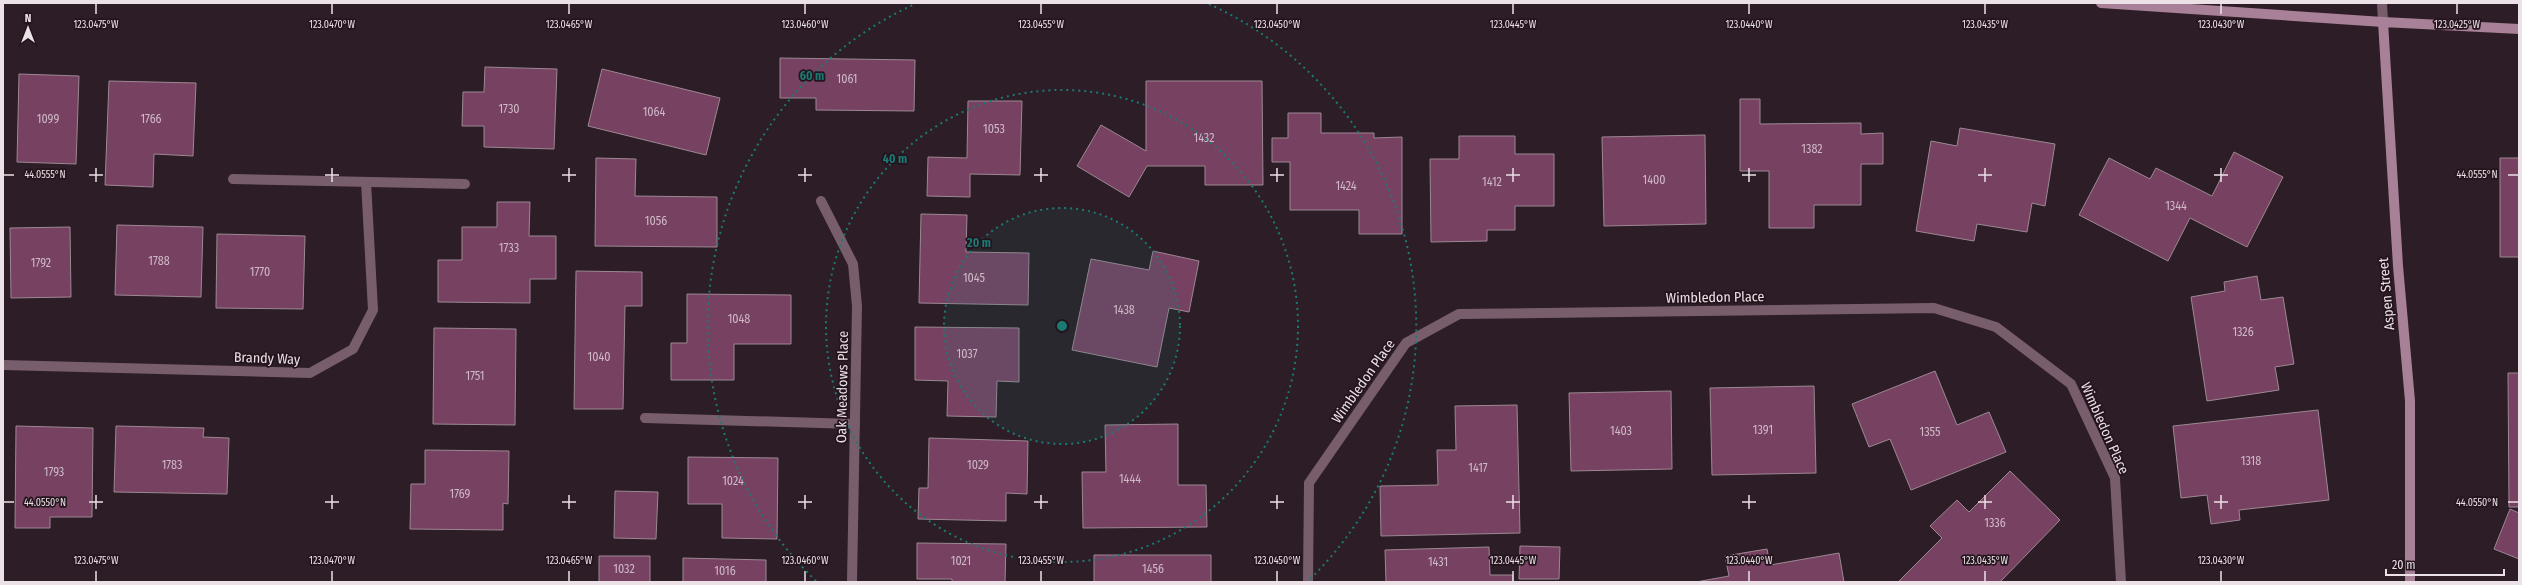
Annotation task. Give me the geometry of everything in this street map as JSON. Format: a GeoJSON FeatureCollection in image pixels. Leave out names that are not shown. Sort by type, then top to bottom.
{"type":"FeatureCollection","features":[{"type":"Feature","properties":{"kind":"street"},"geometry":{"type":"LineString","coordinates":[[2101,3],[2383,22],[2519,29]]}},
{"type":"Feature","properties":{"kind":"street","name":"Aspen Street"},"geometry":{"type":"LineString","coordinates":[[2382,3],[2398,266],[2410,401],[2410,582]]}},
{"type":"Feature","properties":{"kind":"street"},"geometry":{"type":"LineString","coordinates":[[233,179],[465,184]]}},
{"type":"Feature","properties":{"kind":"street","name":"Brandy Way"},"geometry":{"type":"LineString","coordinates":[[3,365],[310,373],[353,349],[373,310],[366,182]]}},
{"type":"Feature","properties":{"kind":"street","name":"Oak Meadows Place"},"geometry":{"type":"LineString","coordinates":[[821,201],[853,264],[857,306],[852,582]]}},
{"type":"Feature","properties":{"kind":"street","name":"Wimbledon Place"},"geometry":{"type":"LineString","coordinates":[[1308,582],[1309,482],[1406,343],[1459,314],[1926,308],[1934,308],[1996,327],[2072,384],[2115,478],[2121,582]]}},
{"type":"Feature","properties":{"kind":"street"},"geometry":{"type":"LineString","coordinates":[[645,418],[855,424]]}},
{"type":"Feature","properties":{"kind":"building"},"geometry":{"type":"Polygon","coordinates":[[[780,58],[915,60],[914,111],[816,110],[816,98],[780,98],[780,58]]]}},
{"type":"Feature","properties":{"kind":"building"},"geometry":{"type":"Polygon","coordinates":[[[485,67],[557,69],[554,149],[484,147],[484,126],[462,126],[463,92],[484,92],[485,67]]]}},
{"type":"Feature","properties":{"kind":"building"},"geometry":{"type":"Polygon","coordinates":[[[602,69],[720,98],[706,155],[588,126],[602,69]]]}},
{"type":"Feature","properties":{"kind":"building"},"geometry":{"type":"Polygon","coordinates":[[[19,74],[79,76],[76,164],[17,162],[19,74]]]}},
{"type":"Feature","properties":{"kind":"building"},"geometry":{"type":"Polygon","coordinates":[[[109,81],[196,83],[193,156],[154,154],[153,187],[105,185],[109,81]]]}},
{"type":"Feature","properties":{"kind":"building"},"geometry":{"type":"Polygon","coordinates":[[[1146,81],[1262,81],[1263,185],[1205,185],[1205,166],[1147,166],[1129,197],[1077,166],[1101,125],[1146,151],[1146,81]]]}},
{"type":"Feature","properties":{"kind":"building"},"geometry":{"type":"Polygon","coordinates":[[[1740,99],[1760,99],[1760,124],[1861,123],[1861,134],[1883,133],[1883,164],[1861,164],[1861,205],[1814,205],[1814,228],[1769,228],[1769,171],[1740,171],[1740,99]]]}},
{"type":"Feature","properties":{"kind":"building"},"geometry":{"type":"Polygon","coordinates":[[[968,101],[1022,101],[1020,175],[970,174],[970,197],[927,196],[928,157],[967,158],[968,101]]]}},
{"type":"Feature","properties":{"kind":"building"},"geometry":{"type":"Polygon","coordinates":[[[1288,113],[1321,113],[1321,133],[1374,133],[1374,138],[1402,137],[1402,234],[1359,234],[1359,210],[1290,210],[1290,162],[1272,162],[1272,138],[1288,138],[1288,113]]]}},
{"type":"Feature","properties":{"kind":"building"},"geometry":{"type":"Polygon","coordinates":[[[1960,128],[2055,144],[2045,206],[2032,203],[2027,232],[1977,224],[1974,241],[1916,231],[1931,141],[1957,146],[1960,128]]]}},
{"type":"Feature","properties":{"kind":"building"},"geometry":{"type":"Polygon","coordinates":[[[1705,135],[1706,224],[1604,226],[1602,137],[1705,135]]]}},
{"type":"Feature","properties":{"kind":"building"},"geometry":{"type":"Polygon","coordinates":[[[1459,136],[1515,136],[1515,154],[1554,154],[1554,206],[1515,206],[1515,230],[1487,230],[1487,241],[1431,242],[1430,159],[1459,159],[1459,136]]]}},
{"type":"Feature","properties":{"kind":"building"},"geometry":{"type":"Polygon","coordinates":[[[2234,152],[2283,177],[2247,247],[2190,218],[2168,261],[2079,215],[2109,158],[2150,179],[2156,168],[2212,196],[2234,152]]]}},
{"type":"Feature","properties":{"kind":"building"},"geometry":{"type":"Polygon","coordinates":[[[596,158],[636,159],[635,196],[717,197],[717,247],[595,246],[596,158]]]}},
{"type":"Feature","properties":{"kind":"building"},"geometry":{"type":"Polygon","coordinates":[[[2500,158],[2519,158],[2519,257],[2500,257],[2500,158]]]}},
{"type":"Feature","properties":{"kind":"building"},"geometry":{"type":"Polygon","coordinates":[[[497,202],[530,202],[529,236],[556,236],[556,279],[530,279],[530,303],[438,302],[438,260],[462,260],[462,227],[497,227],[497,202]]]}},
{"type":"Feature","properties":{"kind":"building"},"geometry":{"type":"Polygon","coordinates":[[[921,214],[967,215],[966,252],[1029,253],[1028,305],[919,303],[921,214]]]}},
{"type":"Feature","properties":{"kind":"building"},"geometry":{"type":"Polygon","coordinates":[[[117,225],[203,227],[201,297],[115,295],[117,225]]]}},
{"type":"Feature","properties":{"kind":"building"},"geometry":{"type":"Polygon","coordinates":[[[70,227],[71,297],[11,298],[10,228],[70,227]]]}},
{"type":"Feature","properties":{"kind":"building"},"geometry":{"type":"Polygon","coordinates":[[[217,234],[305,236],[303,309],[216,308],[217,234]]]}},
{"type":"Feature","properties":{"kind":"building"},"geometry":{"type":"Polygon","coordinates":[[[1153,251],[1199,261],[1189,312],[1169,308],[1157,367],[1072,350],[1091,259],[1149,270],[1153,251]]]}},
{"type":"Feature","properties":{"kind":"building"},"geometry":{"type":"Polygon","coordinates":[[[576,271],[642,272],[642,306],[625,306],[623,409],[574,409],[576,271]]]}},
{"type":"Feature","properties":{"kind":"building"},"geometry":{"type":"Polygon","coordinates":[[[2257,276],[2261,300],[2283,297],[2294,364],[2275,367],[2279,390],[2207,401],[2191,297],[2225,291],[2224,282],[2257,276]]]}},
{"type":"Feature","properties":{"kind":"building"},"geometry":{"type":"Polygon","coordinates":[[[687,294],[791,295],[791,344],[734,344],[734,380],[671,380],[671,343],[687,343],[687,294]]]}},
{"type":"Feature","properties":{"kind":"building"},"geometry":{"type":"Polygon","coordinates":[[[915,327],[1019,328],[1019,382],[997,381],[996,417],[947,416],[948,381],[915,380],[915,327]]]}},
{"type":"Feature","properties":{"kind":"building"},"geometry":{"type":"Polygon","coordinates":[[[434,328],[516,329],[515,425],[433,424],[434,328]]]}},
{"type":"Feature","properties":{"kind":"building"},"geometry":{"type":"Polygon","coordinates":[[[1935,371],[1957,425],[1989,412],[2006,452],[1911,490],[1890,439],[1869,447],[1852,404],[1935,371]]]}},
{"type":"Feature","properties":{"kind":"building"},"geometry":{"type":"Polygon","coordinates":[[[2508,373],[2519,373],[2519,507],[2509,507],[2508,373]]]}},
{"type":"Feature","properties":{"kind":"building"},"geometry":{"type":"Polygon","coordinates":[[[1814,386],[1816,473],[1712,475],[1710,388],[1814,386]]]}},
{"type":"Feature","properties":{"kind":"building"},"geometry":{"type":"Polygon","coordinates":[[[1671,391],[1672,469],[1571,471],[1569,393],[1671,391]]]}},
{"type":"Feature","properties":{"kind":"building"},"geometry":{"type":"Polygon","coordinates":[[[1517,405],[1520,533],[1381,536],[1380,486],[1438,485],[1437,450],[1456,450],[1455,406],[1517,405]]]}},
{"type":"Feature","properties":{"kind":"building"},"geometry":{"type":"Polygon","coordinates":[[[2318,410],[2329,500],[2239,510],[2240,520],[2211,524],[2207,495],[2181,498],[2173,426],[2318,410]]]}},
{"type":"Feature","properties":{"kind":"building"},"geometry":{"type":"Polygon","coordinates":[[[1178,424],[1178,485],[1206,485],[1207,527],[1083,528],[1082,472],[1106,472],[1105,425],[1178,424]]]}},
{"type":"Feature","properties":{"kind":"building"},"geometry":{"type":"Polygon","coordinates":[[[16,426],[93,428],[92,517],[50,517],[50,528],[15,528],[16,426]]]}},
{"type":"Feature","properties":{"kind":"building"},"geometry":{"type":"Polygon","coordinates":[[[116,426],[204,428],[203,437],[229,438],[227,494],[114,492],[116,426]]]}},
{"type":"Feature","properties":{"kind":"building"},"geometry":{"type":"Polygon","coordinates":[[[929,438],[1028,441],[1027,494],[1006,493],[1006,521],[918,519],[919,488],[928,488],[929,438]]]}},
{"type":"Feature","properties":{"kind":"building"},"geometry":{"type":"Polygon","coordinates":[[[425,450],[509,451],[508,504],[503,503],[503,530],[410,529],[411,484],[425,484],[425,450]]]}},
{"type":"Feature","properties":{"kind":"building"},"geometry":{"type":"Polygon","coordinates":[[[688,457],[778,458],[777,539],[722,538],[722,504],[688,504],[688,457]]]}},
{"type":"Feature","properties":{"kind":"building"},"geometry":{"type":"Polygon","coordinates":[[[2010,471],[2060,520],[2000,582],[1898,582],[1942,538],[1930,526],[1957,500],[1969,512],[2010,471]]]}},
{"type":"Feature","properties":{"kind":"building"},"geometry":{"type":"Polygon","coordinates":[[[615,491],[658,492],[656,539],[614,538],[615,491]]]}},
{"type":"Feature","properties":{"kind":"building"},"geometry":{"type":"Polygon","coordinates":[[[2510,509],[2519,513],[2519,559],[2494,549],[2510,509]]]}},
{"type":"Feature","properties":{"kind":"building"},"geometry":{"type":"Polygon","coordinates":[[[917,543],[1006,544],[1005,582],[952,582],[952,579],[917,579],[917,543]]]}},
{"type":"Feature","properties":{"kind":"building"},"geometry":{"type":"Polygon","coordinates":[[[1520,546],[1560,547],[1559,579],[1519,579],[1520,546]]]}},
{"type":"Feature","properties":{"kind":"building"},"geometry":{"type":"Polygon","coordinates":[[[1489,547],[1490,575],[1513,575],[1513,582],[1386,582],[1385,550],[1489,547]]]}},
{"type":"Feature","properties":{"kind":"building"},"geometry":{"type":"Polygon","coordinates":[[[1767,549],[1770,565],[1839,553],[1844,582],[1696,582],[1729,576],[1725,556],[1767,549]]]}},
{"type":"Feature","properties":{"kind":"building"},"geometry":{"type":"Polygon","coordinates":[[[1094,555],[1211,555],[1211,582],[1094,582],[1094,555]]]}},
{"type":"Feature","properties":{"kind":"building"},"geometry":{"type":"Polygon","coordinates":[[[599,556],[650,556],[650,582],[599,582],[599,556]]]}},
{"type":"Feature","properties":{"kind":"building"},"geometry":{"type":"Polygon","coordinates":[[[683,558],[766,560],[766,582],[683,582],[683,558]]]}}]}
